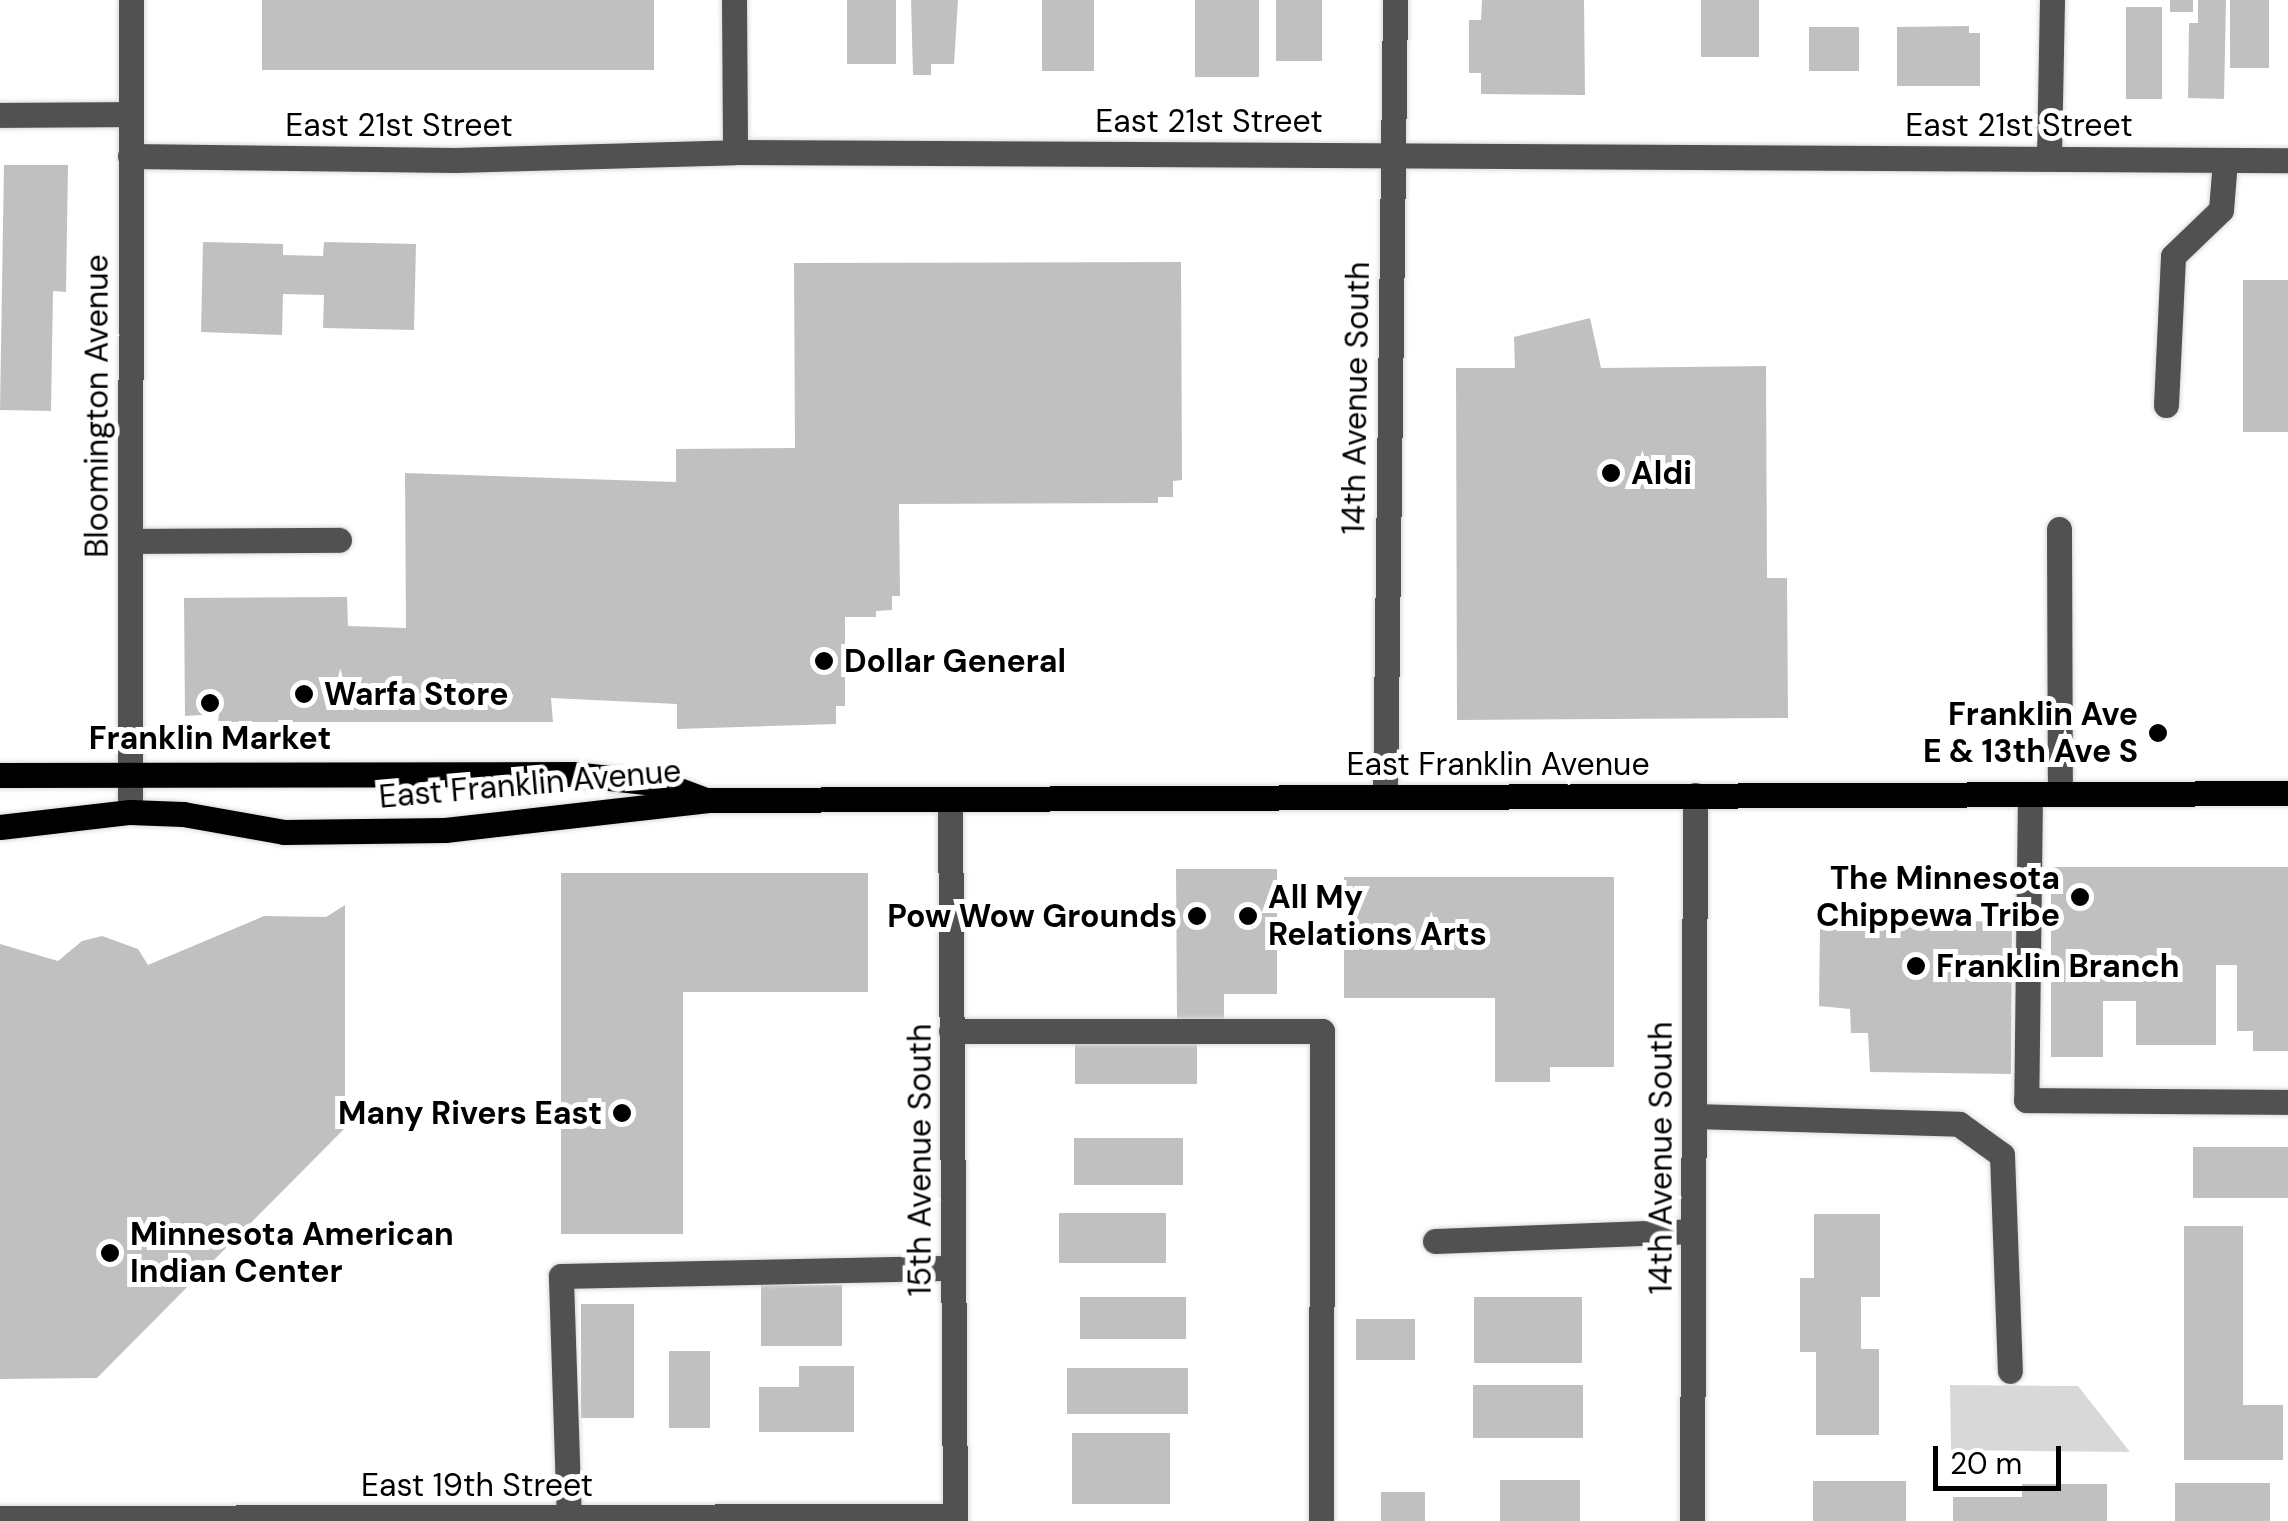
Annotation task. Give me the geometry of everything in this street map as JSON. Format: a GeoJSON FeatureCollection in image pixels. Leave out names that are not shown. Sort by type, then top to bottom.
{"type":"FeatureCollection","features":[{"type":"Feature","properties":{"kind":"main road","name":"East Franklin Avenue"},"geometry":{"type":"LineString","coordinates":[[0,775],[573,774],[663,784],[708,800]]}},
{"type":"Feature","properties":{"kind":"main road","name":"East Franklin Avenue"},"geometry":{"type":"LineString","coordinates":[[0,827],[130,812],[183,814],[284,832],[445,830],[708,800],[2288,792]]}},
{"type":"Feature","properties":{"kind":"street","name":"Bloomington Avenue"},"geometry":{"type":"LineString","coordinates":[[130,812],[132,0]]}},
{"type":"Feature","properties":{"kind":"street"},"geometry":{"type":"LineString","coordinates":[[734,0],[735,152]]}},
{"type":"Feature","properties":{"kind":"street","name":"14th Avenue South"},"geometry":{"type":"LineString","coordinates":[[1385,797],[1394,0]]}},
{"type":"Feature","properties":{"kind":"street"},"geometry":{"type":"LineString","coordinates":[[2048,156],[2052,0]]}},
{"type":"Feature","properties":{"kind":"street"},"geometry":{"type":"LineString","coordinates":[[0,115],[130,114]]}},
{"type":"Feature","properties":{"kind":"street","name":"East 21st Street"},"geometry":{"type":"LineString","coordinates":[[130,156],[455,160],[735,152],[2288,160]]}},
{"type":"Feature","properties":{"kind":"street"},"geometry":{"type":"LineString","coordinates":[[2166,405],[2173,256],[2221,210],[2226,160]]}},
{"type":"Feature","properties":{"kind":"street"},"geometry":{"type":"LineString","coordinates":[[2058,529],[2060,793]]}},
{"type":"Feature","properties":{"kind":"street"},"geometry":{"type":"LineString","coordinates":[[130,541],[339,540]]}},
{"type":"Feature","properties":{"kind":"street"},"geometry":{"type":"LineString","coordinates":[[2030,794],[2026,1100],[2288,1102]]}},
{"type":"Feature","properties":{"kind":"street","name":"14th Avenue South"},"geometry":{"type":"LineString","coordinates":[[1692,1521],[1695,796]]}},
{"type":"Feature","properties":{"kind":"street","name":"15th Avenue South"},"geometry":{"type":"LineString","coordinates":[[950,799],[955,1519]]}},
{"type":"Feature","properties":{"kind":"street"},"geometry":{"type":"LineString","coordinates":[[951,1031],[1322,1031],[1321,1521]]}},
{"type":"Feature","properties":{"kind":"street"},"geometry":{"type":"LineString","coordinates":[[1694,1116],[1959,1124],[2002,1155],[2010,1371]]}},
{"type":"Feature","properties":{"kind":"street"},"geometry":{"type":"LineString","coordinates":[[1435,1241],[1693,1231]]}},
{"type":"Feature","properties":{"kind":"street"},"geometry":{"type":"LineString","coordinates":[[569,1519],[561,1276],[953,1268]]}},
{"type":"Feature","properties":{"kind":"street","name":"East 19th Street"},"geometry":{"type":"LineString","coordinates":[[0,1518],[955,1519]]}},
{"type":"Feature","properties":{"kind":"shaded area"},"geometry":{"type":"Polygon","coordinates":[[[1950,1385],[2078,1386],[2130,1452],[1951,1450],[1950,1385]]]}},
{"type":"Feature","properties":{"kind":"building"},"geometry":{"type":"Polygon","coordinates":[[[262,0],[654,0],[654,70],[262,70],[262,0]]]}},
{"type":"Feature","properties":{"kind":"building"},"geometry":{"type":"Polygon","coordinates":[[[847,0],[896,0],[896,64],[847,64],[847,0]]]}},
{"type":"Feature","properties":{"kind":"building"},"geometry":{"type":"Polygon","coordinates":[[[911,0],[958,0],[954,64],[931,64],[931,75],[913,75],[911,0]]]}},
{"type":"Feature","properties":{"kind":"building"},"geometry":{"type":"Polygon","coordinates":[[[1042,0],[1094,0],[1094,71],[1042,71],[1042,0]]]}},
{"type":"Feature","properties":{"kind":"building"},"geometry":{"type":"Polygon","coordinates":[[[1195,0],[1259,0],[1259,77],[1195,77],[1195,0]]]}},
{"type":"Feature","properties":{"kind":"building"},"geometry":{"type":"Polygon","coordinates":[[[1276,0],[1322,0],[1322,61],[1276,61],[1276,0]]]}},
{"type":"Feature","properties":{"kind":"building"},"geometry":{"type":"Polygon","coordinates":[[[1482,0],[1584,0],[1585,95],[1481,94],[1481,73],[1469,73],[1469,20],[1481,20],[1482,0]]]}},
{"type":"Feature","properties":{"kind":"building"},"geometry":{"type":"Polygon","coordinates":[[[1701,0],[1759,0],[1759,57],[1701,57],[1701,0]]]}},
{"type":"Feature","properties":{"kind":"building"},"geometry":{"type":"Polygon","coordinates":[[[2170,0],[2193,0],[2193,12],[2170,12],[2170,0]]]}},
{"type":"Feature","properties":{"kind":"building"},"geometry":{"type":"Polygon","coordinates":[[[2198,0],[2226,0],[2224,99],[2188,98],[2189,23],[2198,23],[2198,0]]]}},
{"type":"Feature","properties":{"kind":"building"},"geometry":{"type":"Polygon","coordinates":[[[2230,0],[2269,0],[2269,68],[2230,68],[2230,0]]]}},
{"type":"Feature","properties":{"kind":"building"},"geometry":{"type":"Polygon","coordinates":[[[2126,7],[2162,7],[2162,99],[2126,99],[2126,7]]]}},
{"type":"Feature","properties":{"kind":"building"},"geometry":{"type":"Polygon","coordinates":[[[1969,26],[1969,33],[1980,33],[1980,86],[1897,86],[1897,27],[1969,26]]]}},
{"type":"Feature","properties":{"kind":"building"},"geometry":{"type":"Polygon","coordinates":[[[1809,27],[1859,27],[1859,71],[1809,71],[1809,27]]]}},
{"type":"Feature","properties":{"kind":"building"},"geometry":{"type":"Polygon","coordinates":[[[4,165],[68,165],[66,292],[53,291],[51,411],[0,410],[4,165]]]}},
{"type":"Feature","properties":{"kind":"building"},"geometry":{"type":"Polygon","coordinates":[[[203,242],[283,244],[283,255],[323,256],[324,242],[416,244],[414,330],[323,328],[324,295],[283,294],[282,335],[201,332],[203,242]]]}},
{"type":"Feature","properties":{"kind":"building"},"geometry":{"type":"Polygon","coordinates":[[[1181,262],[1182,480],[1173,481],[1173,497],[1158,497],[1158,503],[899,504],[900,596],[892,596],[892,610],[876,611],[876,617],[845,617],[845,706],[836,706],[836,724],[677,729],[677,704],[551,698],[553,722],[218,722],[219,714],[185,716],[184,598],[347,597],[348,626],[406,628],[405,473],[676,482],[676,449],[795,448],[794,263],[1181,262]]]}},
{"type":"Feature","properties":{"kind":"building"},"geometry":{"type":"Polygon","coordinates":[[[2243,280],[2288,280],[2288,432],[2243,432],[2243,280]]]}},
{"type":"Feature","properties":{"kind":"building","name":"Aldi"},"geometry":{"type":"Polygon","coordinates":[[[1590,318],[1601,368],[1766,366],[1767,578],[1787,578],[1788,718],[1457,720],[1456,368],[1515,368],[1514,337],[1590,318]]]}},
{"type":"Feature","properties":{"kind":"building"},"geometry":{"type":"Polygon","coordinates":[[[2051,867],[2288,867],[2288,1051],[2253,1051],[2253,1031],[2237,1031],[2237,965],[2216,965],[2216,1045],[2136,1045],[2136,1001],[2103,1001],[2103,1057],[2051,1057],[2051,867]]]}},
{"type":"Feature","properties":{"kind":"building"},"geometry":{"type":"Polygon","coordinates":[[[1176,869],[1277,869],[1277,994],[1224,994],[1224,1019],[1177,1019],[1176,869]]]}},
{"type":"Feature","properties":{"kind":"building","name":"Many Rivers East"},"geometry":{"type":"Polygon","coordinates":[[[561,873],[868,873],[868,992],[683,992],[683,1234],[561,1234],[561,873]]]}},
{"type":"Feature","properties":{"kind":"building"},"geometry":{"type":"Polygon","coordinates":[[[1344,877],[1614,877],[1614,1067],[1550,1067],[1550,1082],[1495,1082],[1495,998],[1344,998],[1344,877]]]}},
{"type":"Feature","properties":{"kind":"building","name":"Minnesota American Indian Center"},"geometry":{"type":"Polygon","coordinates":[[[345,905],[345,1128],[97,1378],[0,1379],[0,944],[58,961],[82,941],[102,936],[138,949],[148,965],[264,916],[326,917],[345,905]]]}},
{"type":"Feature","properties":{"kind":"building","name":"Franklin Branch"},"geometry":{"type":"Polygon","coordinates":[[[1890,917],[2012,923],[2011,1074],[1870,1072],[1868,1033],[1851,1033],[1850,1009],[1819,1006],[1820,925],[1890,924],[1890,917]]]}},
{"type":"Feature","properties":{"kind":"building"},"geometry":{"type":"Polygon","coordinates":[[[1075,1041],[1197,1041],[1197,1084],[1075,1084],[1075,1041]]]}},
{"type":"Feature","properties":{"kind":"building"},"geometry":{"type":"Polygon","coordinates":[[[1074,1138],[1183,1138],[1183,1185],[1074,1185],[1074,1138]]]}},
{"type":"Feature","properties":{"kind":"building"},"geometry":{"type":"Polygon","coordinates":[[[2193,1147],[2288,1147],[2288,1198],[2193,1198],[2193,1147]]]}},
{"type":"Feature","properties":{"kind":"building"},"geometry":{"type":"Polygon","coordinates":[[[1059,1213],[1166,1213],[1166,1263],[1059,1263],[1059,1213]]]}},
{"type":"Feature","properties":{"kind":"building"},"geometry":{"type":"Polygon","coordinates":[[[1814,1214],[1880,1214],[1880,1297],[1861,1297],[1861,1349],[1879,1349],[1879,1435],[1816,1435],[1816,1352],[1800,1352],[1800,1278],[1814,1278],[1814,1214]]]}},
{"type":"Feature","properties":{"kind":"building"},"geometry":{"type":"Polygon","coordinates":[[[2184,1226],[2243,1226],[2243,1405],[2283,1405],[2283,1460],[2184,1460],[2184,1226]]]}},
{"type":"Feature","properties":{"kind":"building"},"geometry":{"type":"Polygon","coordinates":[[[761,1285],[842,1285],[842,1346],[761,1346],[761,1285]]]}},
{"type":"Feature","properties":{"kind":"building"},"geometry":{"type":"Polygon","coordinates":[[[1080,1297],[1186,1297],[1186,1339],[1080,1339],[1080,1297]]]}},
{"type":"Feature","properties":{"kind":"building"},"geometry":{"type":"Polygon","coordinates":[[[1474,1297],[1582,1297],[1582,1363],[1474,1363],[1474,1297]]]}},
{"type":"Feature","properties":{"kind":"building"},"geometry":{"type":"Polygon","coordinates":[[[581,1304],[634,1304],[634,1418],[581,1418],[581,1304]]]}},
{"type":"Feature","properties":{"kind":"building"},"geometry":{"type":"Polygon","coordinates":[[[1356,1319],[1415,1319],[1415,1360],[1356,1360],[1356,1319]]]}},
{"type":"Feature","properties":{"kind":"building"},"geometry":{"type":"Polygon","coordinates":[[[669,1351],[710,1351],[710,1428],[669,1428],[669,1351]]]}},
{"type":"Feature","properties":{"kind":"building"},"geometry":{"type":"Polygon","coordinates":[[[799,1366],[854,1366],[854,1432],[759,1432],[759,1387],[799,1387],[799,1366]]]}},
{"type":"Feature","properties":{"kind":"building"},"geometry":{"type":"Polygon","coordinates":[[[1067,1368],[1188,1368],[1188,1414],[1067,1414],[1067,1368]]]}},
{"type":"Feature","properties":{"kind":"building"},"geometry":{"type":"Polygon","coordinates":[[[1473,1385],[1583,1385],[1583,1438],[1473,1438],[1473,1385]]]}},
{"type":"Feature","properties":{"kind":"building"},"geometry":{"type":"Polygon","coordinates":[[[1072,1433],[1170,1433],[1170,1504],[1072,1504],[1072,1433]]]}},
{"type":"Feature","properties":{"kind":"building"},"geometry":{"type":"Polygon","coordinates":[[[1500,1480],[1580,1480],[1580,1521],[1500,1521],[1500,1480]]]}},
{"type":"Feature","properties":{"kind":"building"},"geometry":{"type":"Polygon","coordinates":[[[1813,1481],[1906,1481],[1906,1521],[1813,1521],[1813,1481]]]}},
{"type":"Feature","properties":{"kind":"building"},"geometry":{"type":"Polygon","coordinates":[[[2175,1483],[2270,1483],[2270,1521],[2175,1521],[2175,1483]]]}},
{"type":"Feature","properties":{"kind":"building"},"geometry":{"type":"Polygon","coordinates":[[[2022,1484],[2107,1484],[2107,1521],[1953,1521],[1953,1497],[2022,1497],[2022,1484]]]}},
{"type":"Feature","properties":{"kind":"building"},"geometry":{"type":"Polygon","coordinates":[[[1381,1492],[1425,1492],[1425,1521],[1381,1521],[1381,1492]]]}},
{"type":"Feature","properties":{"kind":"place","name":"Aldi"},"geometry":{"type":"Point","coordinates":[1611,473]}},
{"type":"Feature","properties":{"kind":"place","name":"Dollar General"},"geometry":{"type":"Point","coordinates":[824,661]}},
{"type":"Feature","properties":{"kind":"place","name":"Warfa Store"},"geometry":{"type":"Point","coordinates":[304,694]}},
{"type":"Feature","properties":{"kind":"place","name":"Franklin Market"},"geometry":{"type":"Point","coordinates":[210,703]}},
{"type":"Feature","properties":{"kind":"place","name":"Franklin Ave E & 13th Ave S"},"geometry":{"type":"Point","coordinates":[2158,733]}},
{"type":"Feature","properties":{"kind":"place","name":"The Minnesota Chippewa Tribe"},"geometry":{"type":"Point","coordinates":[2080,897]}},
{"type":"Feature","properties":{"kind":"place","name":"Pow Wow Grounds"},"geometry":{"type":"Point","coordinates":[1197,916]}},
{"type":"Feature","properties":{"kind":"place","name":"All My Relations Arts"},"geometry":{"type":"Point","coordinates":[1248,916]}},
{"type":"Feature","properties":{"kind":"place","name":"Franklin Branch"},"geometry":{"type":"Point","coordinates":[1916,966]}},
{"type":"Feature","properties":{"kind":"place","name":"Many Rivers East"},"geometry":{"type":"Point","coordinates":[622,1113]}},
{"type":"Feature","properties":{"kind":"place","name":"Minnesota American Indian Center"},"geometry":{"type":"Point","coordinates":[110,1253]}}]}
